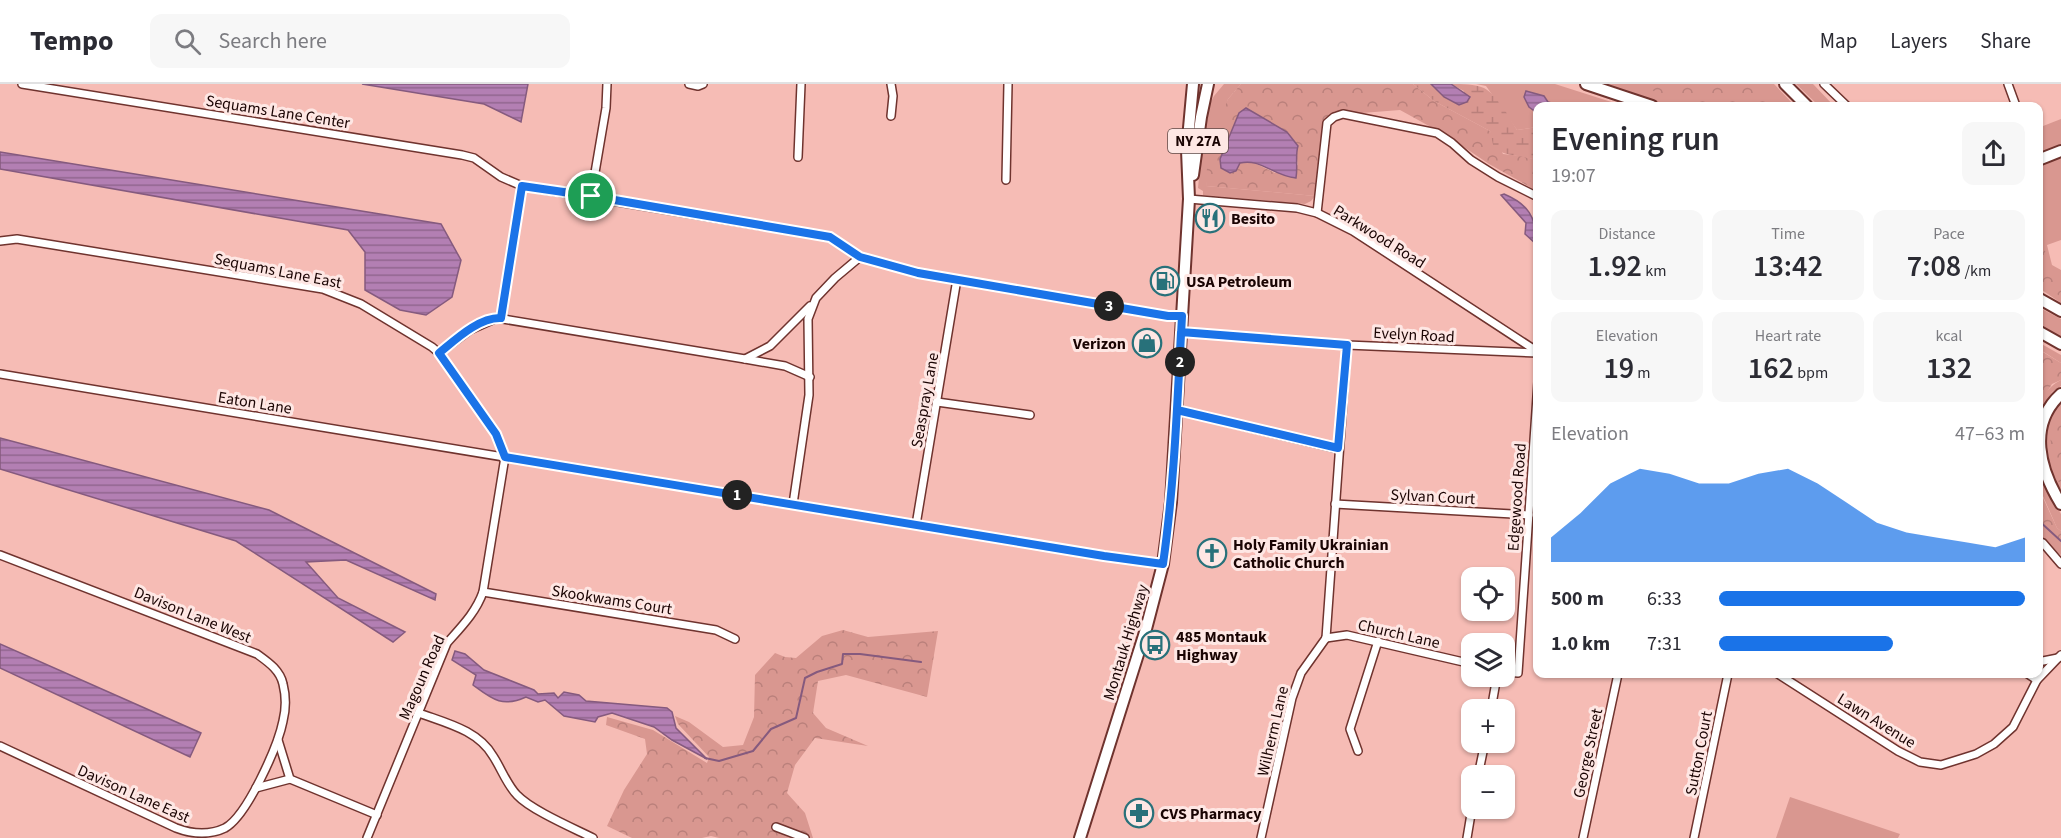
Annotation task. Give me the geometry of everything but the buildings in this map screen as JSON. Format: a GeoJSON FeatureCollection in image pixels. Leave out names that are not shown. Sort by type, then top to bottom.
{"type":"FeatureCollection","features":[{"type":"Feature","properties":{"kind":"main road","name":"Montauk Highway"},"geometry":{"type":"LineString","coordinates":[[1080,838],[1146,629],[1163,564],[1171,502],[1177,410],[1193,84]]}},
{"type":"Feature","properties":{"kind":"main road","name":"Montauk Highway"},"geometry":{"type":"LineString","coordinates":[[1189,199],[1208,84]]}},
{"type":"Feature","properties":{"kind":"main road"},"geometry":{"type":"LineString","coordinates":[[1203,106],[1218,84]]}},
{"type":"Feature","properties":{"kind":"main road"},"geometry":{"type":"LineString","coordinates":[[1586,84],[1640,102]]}},
{"type":"Feature","properties":{"kind":"main road"},"geometry":{"type":"LineString","coordinates":[[1785,84],[1803,102]]}},
{"type":"Feature","properties":{"kind":"main road"},"geometry":{"type":"LineString","coordinates":[[2043,158],[2060,152]]}},
{"type":"Feature","properties":{"kind":"main road"},"geometry":{"type":"LineString","coordinates":[[2043,301],[2061,311]]}},
{"type":"Feature","properties":{"kind":"main road"},"geometry":{"type":"LineString","coordinates":[[2043,334],[2061,344]]}},
{"type":"Feature","properties":{"kind":"main road"},"geometry":{"type":"LineString","coordinates":[[2043,423],[2050,407],[2061,394]]}},
{"type":"Feature","properties":{"kind":"main road"},"geometry":{"type":"LineString","coordinates":[[2043,461],[2045,471],[2061,504]]}},
{"type":"Feature","properties":{"kind":"street","name":"Sequams Lane Center"},"geometry":{"type":"LineString","coordinates":[[22,84],[462,154],[474,158],[501,177],[522,186],[830,237],[860,257],[918,273],[1168,316],[1182,316]]}},
{"type":"Feature","properties":{"kind":"street"},"geometry":{"type":"LineString","coordinates":[[591,196],[606,108],[607,84]]}},
{"type":"Feature","properties":{"kind":"street"},"geometry":{"type":"LineString","coordinates":[[688,84],[698,86],[703,84]]}},
{"type":"Feature","properties":{"kind":"street"},"geometry":{"type":"LineString","coordinates":[[798,157],[801,84]]}},
{"type":"Feature","properties":{"kind":"street"},"geometry":{"type":"LineString","coordinates":[[891,84],[893,96],[891,116]]}},
{"type":"Feature","properties":{"kind":"street"},"geometry":{"type":"LineString","coordinates":[[1006,180],[1008,84]]}},
{"type":"Feature","properties":{"kind":"street"},"geometry":{"type":"LineString","coordinates":[[1824,84],[1843,102]]}},
{"type":"Feature","properties":{"kind":"street"},"geometry":{"type":"LineString","coordinates":[[2008,84],[2015,102]]}},
{"type":"Feature","properties":{"kind":"street"},"geometry":{"type":"LineString","coordinates":[[1317,213],[1327,123],[1343,114],[1437,133],[1498,177],[1533,194]]}},
{"type":"Feature","properties":{"kind":"street"},"geometry":{"type":"LineString","coordinates":[[501,318],[522,186]]}},
{"type":"Feature","properties":{"kind":"street","name":"Parkwood Road"},"geometry":{"type":"LineString","coordinates":[[1189,199],[1297,208],[1317,213],[1353,231],[1533,349]]}},
{"type":"Feature","properties":{"kind":"street","name":"Sequams Lane East"},"geometry":{"type":"LineString","coordinates":[[0,241],[17,239],[323,289],[361,304],[412,333],[439,353]]}},
{"type":"Feature","properties":{"kind":"street"},"geometry":{"type":"LineString","coordinates":[[745,359],[770,346],[812,305],[835,278],[860,257]]}},
{"type":"Feature","properties":{"kind":"street","name":"Seaspray Lane"},"geometry":{"type":"LineString","coordinates":[[916,525],[957,279]]}},
{"type":"Feature","properties":{"kind":"street"},"geometry":{"type":"LineString","coordinates":[[793,504],[807,417],[810,377],[807,347],[808,319],[812,305]]}},
{"type":"Feature","properties":{"kind":"street"},"geometry":{"type":"LineString","coordinates":[[505,457],[496,434],[439,353],[484,322],[501,318],[745,359],[785,366],[810,377]]}},
{"type":"Feature","properties":{"kind":"street","name":"Evelyn Road"},"geometry":{"type":"LineString","coordinates":[[1181,332],[1347,345],[1533,352]]}},
{"type":"Feature","properties":{"kind":"street"},"geometry":{"type":"LineString","coordinates":[[1326,639],[1347,345]]}},
{"type":"Feature","properties":{"kind":"street","name":"Eaton Lane"},"geometry":{"type":"LineString","coordinates":[[0,374],[1163,564]]}},
{"type":"Feature","properties":{"kind":"street"},"geometry":{"type":"LineString","coordinates":[[937,402],[1030,415]]}},
{"type":"Feature","properties":{"kind":"street"},"geometry":{"type":"LineString","coordinates":[[1177,410],[1338,448]]}},
{"type":"Feature","properties":{"kind":"street","name":"Edgewood Road"},"geometry":{"type":"LineString","coordinates":[[1515,673],[1518,673],[1533,448]]}},
{"type":"Feature","properties":{"kind":"street","name":"Magoun Road"},"geometry":{"type":"LineString","coordinates":[[367,838],[447,643],[470,617],[483,592],[505,457]]}},
{"type":"Feature","properties":{"kind":"street","name":"Sylvan Court"},"geometry":{"type":"LineString","coordinates":[[1335,504],[1528,515]]}},
{"type":"Feature","properties":{"kind":"street"},"geometry":{"type":"LineString","coordinates":[[2043,543],[2061,564]]}},
{"type":"Feature","properties":{"kind":"street","name":"Davison Lane West"},"geometry":{"type":"LineString","coordinates":[[0,555],[257,654],[272,664],[283,682],[286,702],[278,740],[266,767]]}},
{"type":"Feature","properties":{"kind":"street","name":"Skookwams Court"},"geometry":{"type":"LineString","coordinates":[[483,592],[716,630],[735,639]]}},
{"type":"Feature","properties":{"kind":"street","name":"Church Lane"},"geometry":{"type":"LineString","coordinates":[[1326,639],[1347,635],[1461,661]]}},
{"type":"Feature","properties":{"kind":"street","name":"Wilherm Lane"},"geometry":{"type":"LineString","coordinates":[[1262,838],[1292,698],[1301,673],[1326,639]]}},
{"type":"Feature","properties":{"kind":"street"},"geometry":{"type":"LineString","coordinates":[[1358,751],[1350,729],[1378,641]]}},
{"type":"Feature","properties":{"kind":"street"},"geometry":{"type":"LineString","coordinates":[[2043,661],[2060,656]]}},
{"type":"Feature","properties":{"kind":"street"},"geometry":{"type":"LineString","coordinates":[[2043,674],[2060,656]]}},
{"type":"Feature","properties":{"kind":"street","name":"George Street"},"geometry":{"type":"LineString","coordinates":[[1583,838],[1617,678]]}},
{"type":"Feature","properties":{"kind":"street","name":"Sutton Court"},"geometry":{"type":"LineString","coordinates":[[1694,838],[1727,678]]}},
{"type":"Feature","properties":{"kind":"street","name":"Lawn Avenue"},"geometry":{"type":"LineString","coordinates":[[1784,678],[1898,752],[1920,762],[1941,765],[1976,754],[1994,744],[2013,727],[2037,680]]}},
{"type":"Feature","properties":{"kind":"street"},"geometry":{"type":"LineString","coordinates":[[419,713],[479,738],[492,753],[516,795],[530,806],[593,838]]}},
{"type":"Feature","properties":{"kind":"street"},"geometry":{"type":"LineString","coordinates":[[278,740],[290,779]]}},
{"type":"Feature","properties":{"kind":"street","name":"Davison Lane East"},"geometry":{"type":"LineString","coordinates":[[0,746],[193,834],[226,827],[241,814],[266,767]]}},
{"type":"Feature","properties":{"kind":"street"},"geometry":{"type":"LineString","coordinates":[[256,788],[290,779],[377,814]]}},
{"type":"Feature","properties":{"kind":"street"},"geometry":{"type":"LineString","coordinates":[[1467,838],[1470,819]]}},
{"type":"Feature","properties":{"kind":"street"},"geometry":{"type":"LineString","coordinates":[[776,827],[805,838]]}},
{"type":"Feature","properties":{"kind":"green space"},"geometry":{"type":"Polygon","coordinates":[[[1224,84],[1241,84],[1228,99],[1206,186],[1315,196],[1311,201],[1305,204],[1203,195],[1203,191],[1198,188],[1205,113],[1224,84]]]}},
{"type":"Feature","properties":{"kind":"green space"},"geometry":{"type":"Polygon","coordinates":[[[1241,84],[1413,84],[1434,101],[1490,131],[1503,154],[1533,159],[1533,189],[1400,110],[1362,113],[1335,111],[1324,119],[1315,196],[1206,186],[1208,148],[1228,99],[1241,84]],[[1239,113],[1220,159],[1240,163],[1250,161],[1275,173],[1298,165],[1296,153],[1239,113]]]}},
{"type":"Feature","properties":{"kind":"green space"},"geometry":{"type":"Polygon","coordinates":[[[1413,84],[1431,84],[1444,97],[1459,105],[1464,91],[1451,84],[1484,88],[1498,101],[1517,130],[1533,128],[1533,159],[1494,149],[1490,131],[1434,101],[1413,84]]]}},
{"type":"Feature","properties":{"kind":"green space"},"geometry":{"type":"Polygon","coordinates":[[[1476,84],[1555,84],[1611,102],[1545,102],[1524,97],[1533,110],[1533,128],[1517,130],[1486,86],[1476,84]]]}},
{"type":"Feature","properties":{"kind":"green space"},"geometry":{"type":"Polygon","coordinates":[[[1604,84],[1774,84],[1791,102],[1653,102],[1604,84]]]}},
{"type":"Feature","properties":{"kind":"green space"},"geometry":{"type":"Polygon","coordinates":[[[1635,84],[1751,84],[1766,102],[1682,102],[1635,84]]]}},
{"type":"Feature","properties":{"kind":"green space"},"geometry":{"type":"Polygon","coordinates":[[[1796,84],[1813,84],[1830,102],[1815,102],[1796,84]]]}},
{"type":"Feature","properties":{"kind":"green space"},"geometry":{"type":"Polygon","coordinates":[[[2061,119],[2061,148],[2043,155],[2043,126],[2061,119]]]}},
{"type":"Feature","properties":{"kind":"green space"},"geometry":{"type":"Polygon","coordinates":[[[2061,159],[2061,240],[2047,245],[2052,265],[2061,270],[2061,303],[2043,291],[2043,163],[2061,159]]]}},
{"type":"Feature","properties":{"kind":"green space"},"geometry":{"type":"Polygon","coordinates":[[[2043,243],[2049,266],[2061,272],[2061,297],[2043,284],[2043,243]]]}},
{"type":"Feature","properties":{"kind":"green space"},"geometry":{"type":"Polygon","coordinates":[[[2043,310],[2061,319],[2061,339],[2043,328],[2043,310]]]}},
{"type":"Feature","properties":{"kind":"green space"},"geometry":{"type":"Polygon","coordinates":[[[2043,345],[2061,355],[2061,363],[2043,352],[2043,345]]]}},
{"type":"Feature","properties":{"kind":"green space"},"geometry":{"type":"Polygon","coordinates":[[[2043,352],[2061,363],[2061,380],[2052,384],[2043,399],[2043,352]]]}},
{"type":"Feature","properties":{"kind":"green space"},"geometry":{"type":"Polygon","coordinates":[[[2061,380],[2061,386],[2052,392],[2043,407],[2043,398],[2052,386],[2061,380]]]}},
{"type":"Feature","properties":{"kind":"green space"},"geometry":{"type":"Polygon","coordinates":[[[2061,399],[2061,500],[2043,453],[2047,418],[2061,399]]]}},
{"type":"Feature","properties":{"kind":"green space"},"geometry":{"type":"Polygon","coordinates":[[[2061,407],[2061,483],[2057,481],[2051,433],[2055,415],[2061,407]]]}},
{"type":"Feature","properties":{"kind":"green space"},"geometry":{"type":"Polygon","coordinates":[[[2043,481],[2061,514],[2061,531],[2057,528],[2043,496],[2043,481]]]}},
{"type":"Feature","properties":{"kind":"green space"},"geometry":{"type":"Polygon","coordinates":[[[2043,498],[2057,528],[2061,531],[2061,555],[2043,543],[2043,498]]]}},
{"type":"Feature","properties":{"kind":"green space"},"geometry":{"type":"Polygon","coordinates":[[[843,630],[868,637],[938,631],[927,697],[846,675],[818,681],[813,713],[826,728],[868,746],[815,738],[795,765],[787,793],[805,813],[813,838],[719,838],[711,836],[632,838],[607,826],[624,790],[647,754],[645,739],[606,725],[607,717],[653,730],[707,763],[709,757],[678,724],[675,716],[689,722],[723,747],[743,745],[754,717],[755,675],[775,653],[796,658],[822,636],[843,630]]]}},
{"type":"Feature","properties":{"kind":"green space"},"geometry":{"type":"Polygon","coordinates":[[[1790,797],[1900,834],[1898,838],[1776,838],[1790,797]]]}},
{"type":"Feature","properties":{"kind":"shaded area"},"geometry":{"type":"Polygon","coordinates":[[[362,84],[528,84],[521,122],[484,104],[362,84]]]}},
{"type":"Feature","properties":{"kind":"shaded area"},"geometry":{"type":"Polygon","coordinates":[[[1431,84],[1451,84],[1470,97],[1467,102],[1459,105],[1444,97],[1431,84]]]}},
{"type":"Feature","properties":{"kind":"shaded area"},"geometry":{"type":"Polygon","coordinates":[[[1526,91],[1544,96],[1548,102],[1533,102],[1533,110],[1524,97],[1526,91]]]}},
{"type":"Feature","properties":{"kind":"shaded area"},"geometry":{"type":"Polygon","coordinates":[[[1246,108],[1287,132],[1298,146],[1296,178],[1247,162],[1240,163],[1236,171],[1230,173],[1221,168],[1220,159],[1239,113],[1246,108]]]}},
{"type":"Feature","properties":{"kind":"shaded area"},"geometry":{"type":"Polygon","coordinates":[[[0,152],[441,224],[461,260],[452,297],[426,315],[400,310],[365,290],[365,252],[348,230],[0,169],[0,152]]]}},
{"type":"Feature","properties":{"kind":"shaded area"},"geometry":{"type":"Polygon","coordinates":[[[1504,194],[1519,202],[1529,212],[1533,220],[1533,241],[1525,234],[1526,223],[1501,195],[1504,194]]]}},
{"type":"Feature","properties":{"kind":"shaded area"},"geometry":{"type":"Polygon","coordinates":[[[0,438],[269,510],[436,594],[435,600],[346,560],[306,562],[338,598],[405,632],[393,642],[236,541],[0,469],[0,438]]]}},
{"type":"Feature","properties":{"kind":"shaded area"},"geometry":{"type":"Polygon","coordinates":[[[0,644],[201,733],[190,757],[0,668],[0,644]]]}},
{"type":"Feature","properties":{"kind":"shaded area"},"geometry":{"type":"Polygon","coordinates":[[[455,651],[465,654],[484,670],[534,690],[538,694],[554,693],[558,698],[564,692],[579,695],[586,701],[667,708],[672,712],[676,728],[707,759],[672,740],[654,727],[612,713],[598,717],[595,722],[564,716],[545,700],[538,702],[526,697],[510,702],[498,700],[473,685],[476,675],[452,660],[455,651]]]}},
{"type":"Feature","properties":{"kind":"waterway"},"geometry":{"type":"LineString","coordinates":[[2043,525],[2061,541]]}},
{"type":"Feature","properties":{"kind":"waterway"},"geometry":{"type":"LineString","coordinates":[[705,758],[719,761],[753,751],[771,729],[796,718],[805,678],[842,664],[843,654],[921,662]]}},
{"type":"Feature","properties":{"kind":"place","name":"Besito"},"geometry":{"type":"Point","coordinates":[1210,218]}},
{"type":"Feature","properties":{"kind":"place","name":"USA Petroleum"},"geometry":{"type":"Point","coordinates":[1165,281]}},
{"type":"Feature","properties":{"kind":"place","name":"Verizon"},"geometry":{"type":"Point","coordinates":[1147,343]}},
{"type":"Feature","properties":{"kind":"place","name":"Holy Family Ukrainian Catholic Church"},"geometry":{"type":"Point","coordinates":[1212,553]}},
{"type":"Feature","properties":{"kind":"place","name":"485 Montauk Highway"},"geometry":{"type":"Point","coordinates":[1155,645]}},
{"type":"Feature","properties":{"kind":"place","name":"CVS Pharmacy"},"geometry":{"type":"Point","coordinates":[1139,813]}},
{"type":"Feature","properties":{"kind":"route"},"geometry":{"type":"LineString","coordinates":[[591,196],[522,186],[501,318],[484,322],[439,353],[496,434],[505,457],[1163,564],[1171,502],[1181,332],[1347,345],[1338,448],[1177,410],[1181,347],[1182,316],[1168,316],[918,273],[860,257],[830,237],[591,196]]}}]}
